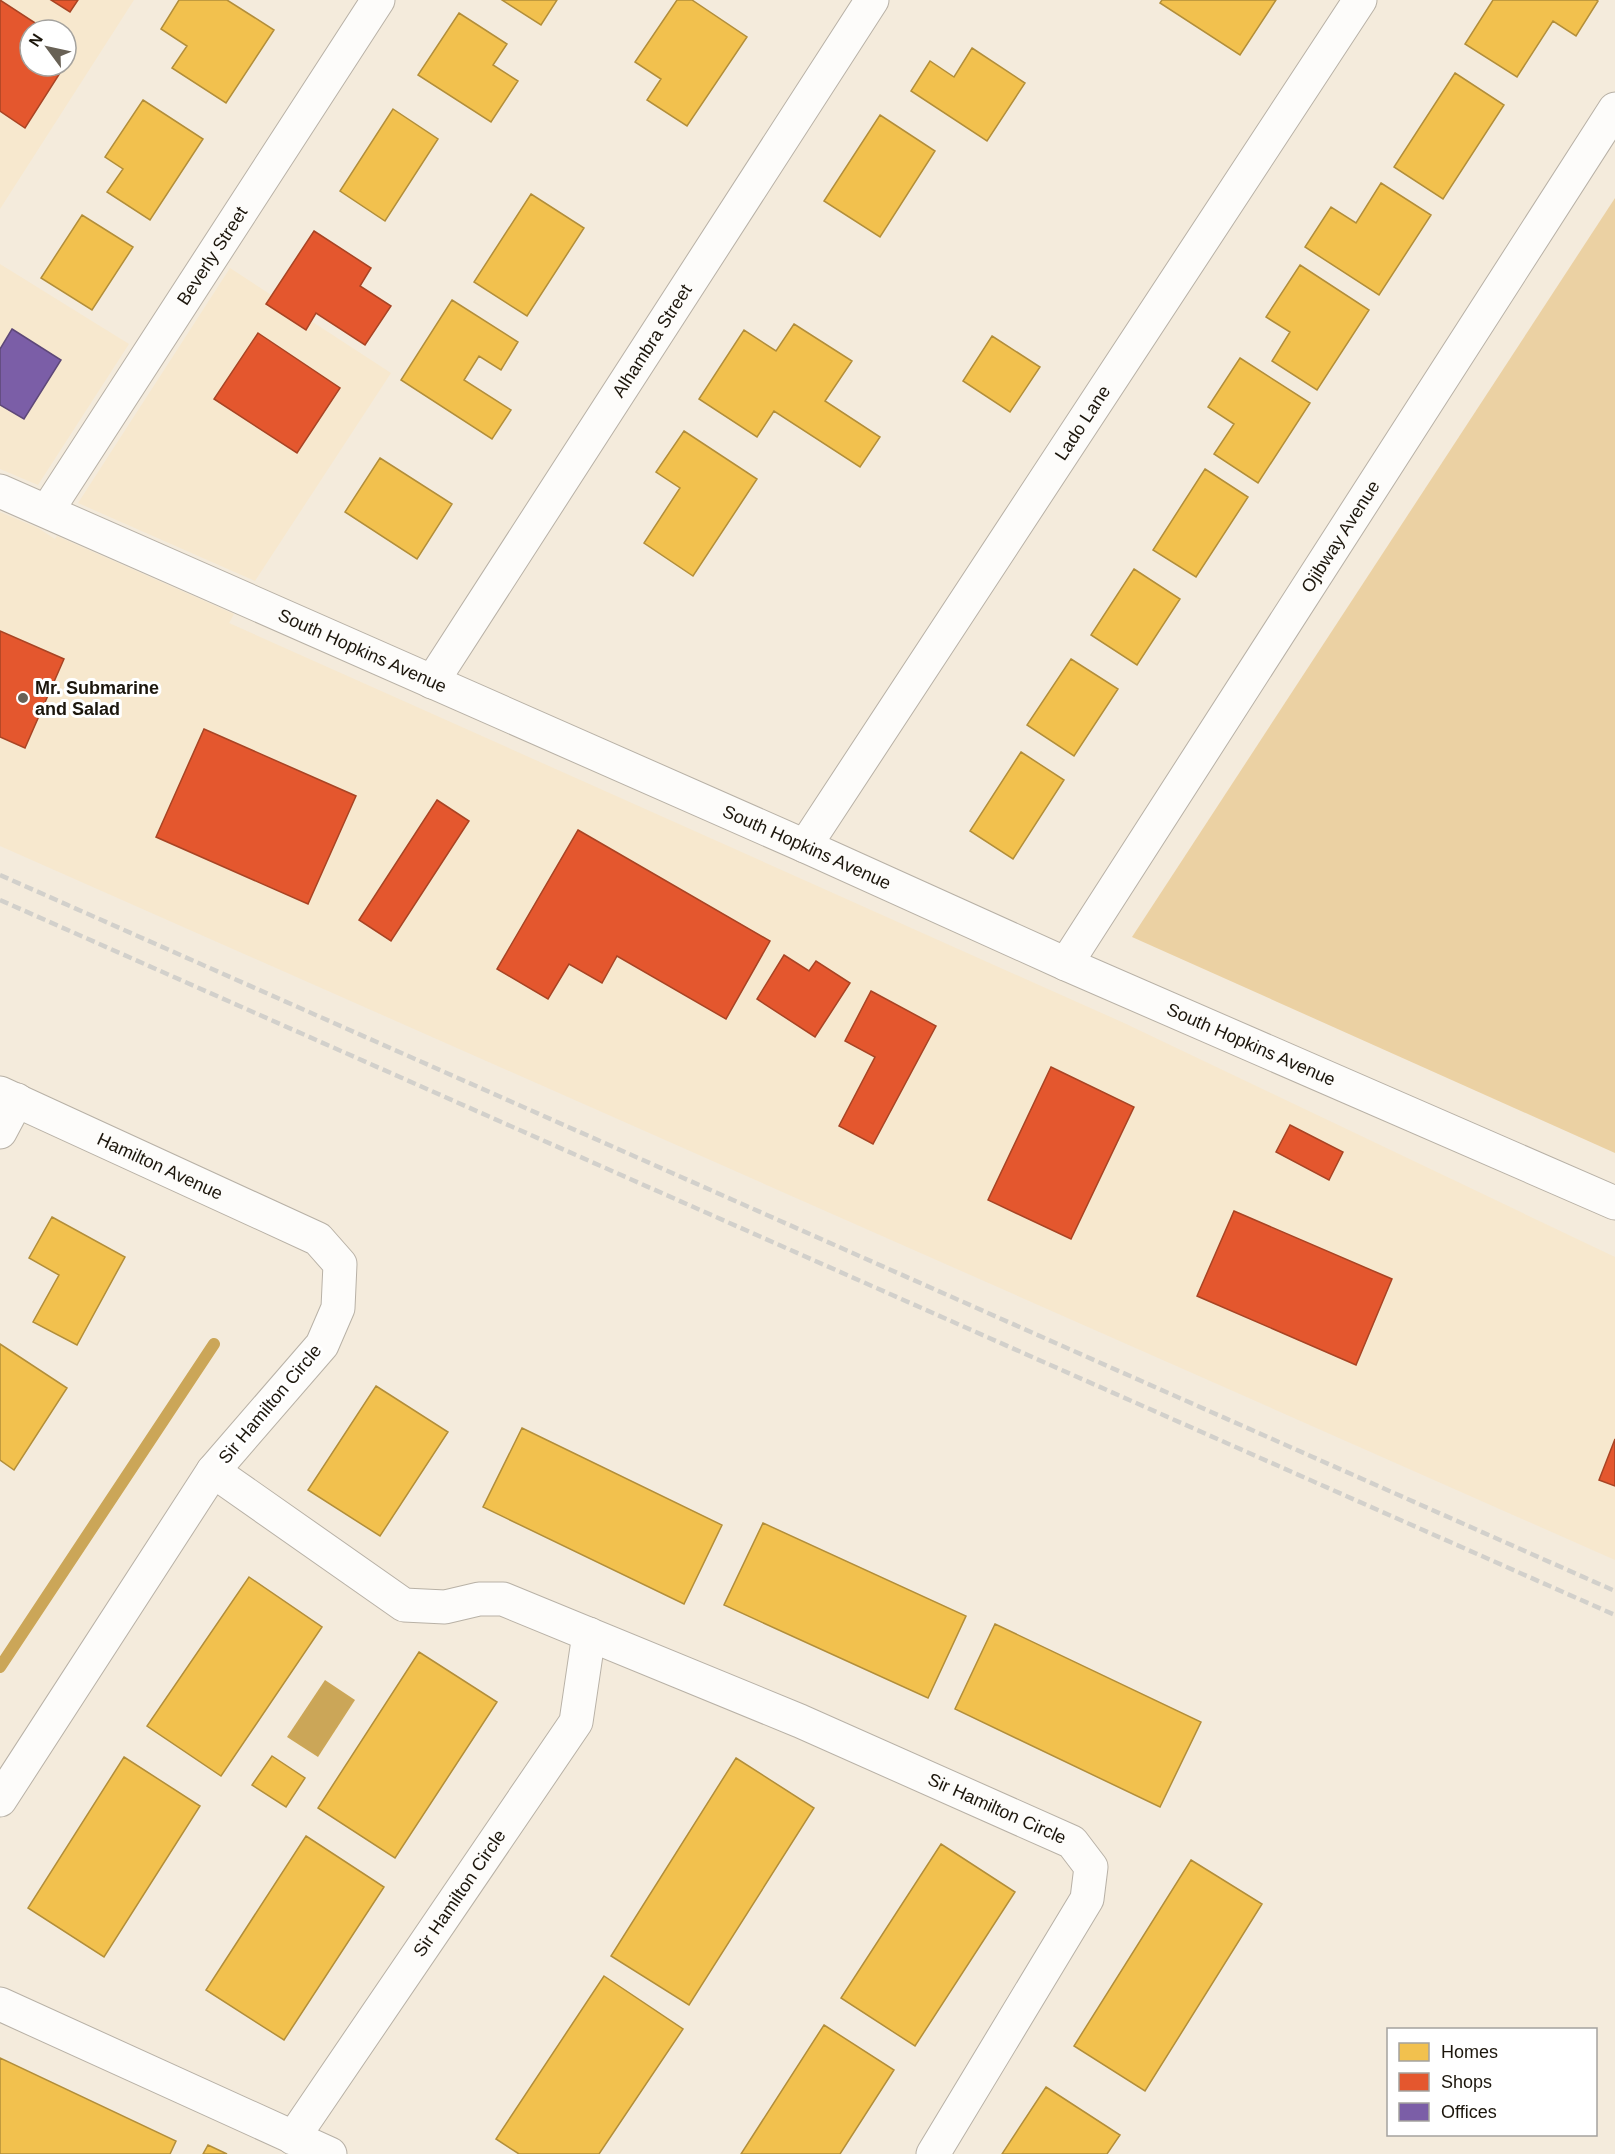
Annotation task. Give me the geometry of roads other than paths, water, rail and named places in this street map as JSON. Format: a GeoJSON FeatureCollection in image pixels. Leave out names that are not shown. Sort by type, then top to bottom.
{"type":"FeatureCollection","features":[{"type":"Feature","properties":{"kind":"street","name":"Beverly Street"},"geometry":{"type":"LineString","coordinates":[[47,511],[378,0]]}},
{"type":"Feature","properties":{"kind":"street","name":"Alhambra Street"},"geometry":{"type":"LineString","coordinates":[[432,682],[872,0]]}},
{"type":"Feature","properties":{"kind":"street","name":"Lado Lane"},"geometry":{"type":"LineString","coordinates":[[805,846],[1360,0]]}},
{"type":"Feature","properties":{"kind":"street","name":"Ojibway Avenue"},"geometry":{"type":"LineString","coordinates":[[1066,964],[1615,109]]}},
{"type":"Feature","properties":{"kind":"street","name":"South Hopkins Avenue"},"geometry":{"type":"LineString","coordinates":[[0,491],[805,846],[1066,964],[1615,1203]]}},
{"type":"Feature","properties":{"kind":"street"},"geometry":{"type":"LineString","coordinates":[[0,1132],[8,1097]]}},
{"type":"Feature","properties":{"kind":"street","name":"Hamilton Avenue"},"geometry":{"type":"LineString","coordinates":[[8,1097],[318,1239]]}},
{"type":"Feature","properties":{"kind":"street","name":"Sir Hamilton Circle"},"geometry":{"type":"LineString","coordinates":[[0,1800],[213,1471],[322,1345],[338,1308],[340,1264],[318,1239]]}},
{"type":"Feature","properties":{"kind":"street","name":"Sir Hamilton Circle"},"geometry":{"type":"LineString","coordinates":[[213,1471],[404,1605],[445,1607],[479,1599],[502,1599],[800,1721],[1072,1842],[1091,1867],[1087,1899],[933,2154]]}},
{"type":"Feature","properties":{"kind":"street","name":"Sir Hamilton Circle"},"geometry":{"type":"LineString","coordinates":[[293,2138],[576,1722],[589,1634]]}},
{"type":"Feature","properties":{"kind":"street"},"geometry":{"type":"LineString","coordinates":[[0,2004],[330,2154]]}},
{"type":"Feature","properties":{"kind":"waterway"},"geometry":{"type":"LineString","coordinates":[[0,1667],[214,1344]]}},
{"type":"Feature","properties":{"kind":"railway"},"geometry":{"type":"LineString","coordinates":[[0,875],[1615,1591]]}},
{"type":"Feature","properties":{"kind":"railway"},"geometry":{"type":"LineString","coordinates":[[0,900],[1615,1615]]}},
{"type":"Feature","properties":{"kind":"place","name":"Mr. Submarine and Salad"},"geometry":{"type":"Point","coordinates":[23,698]}}]}
